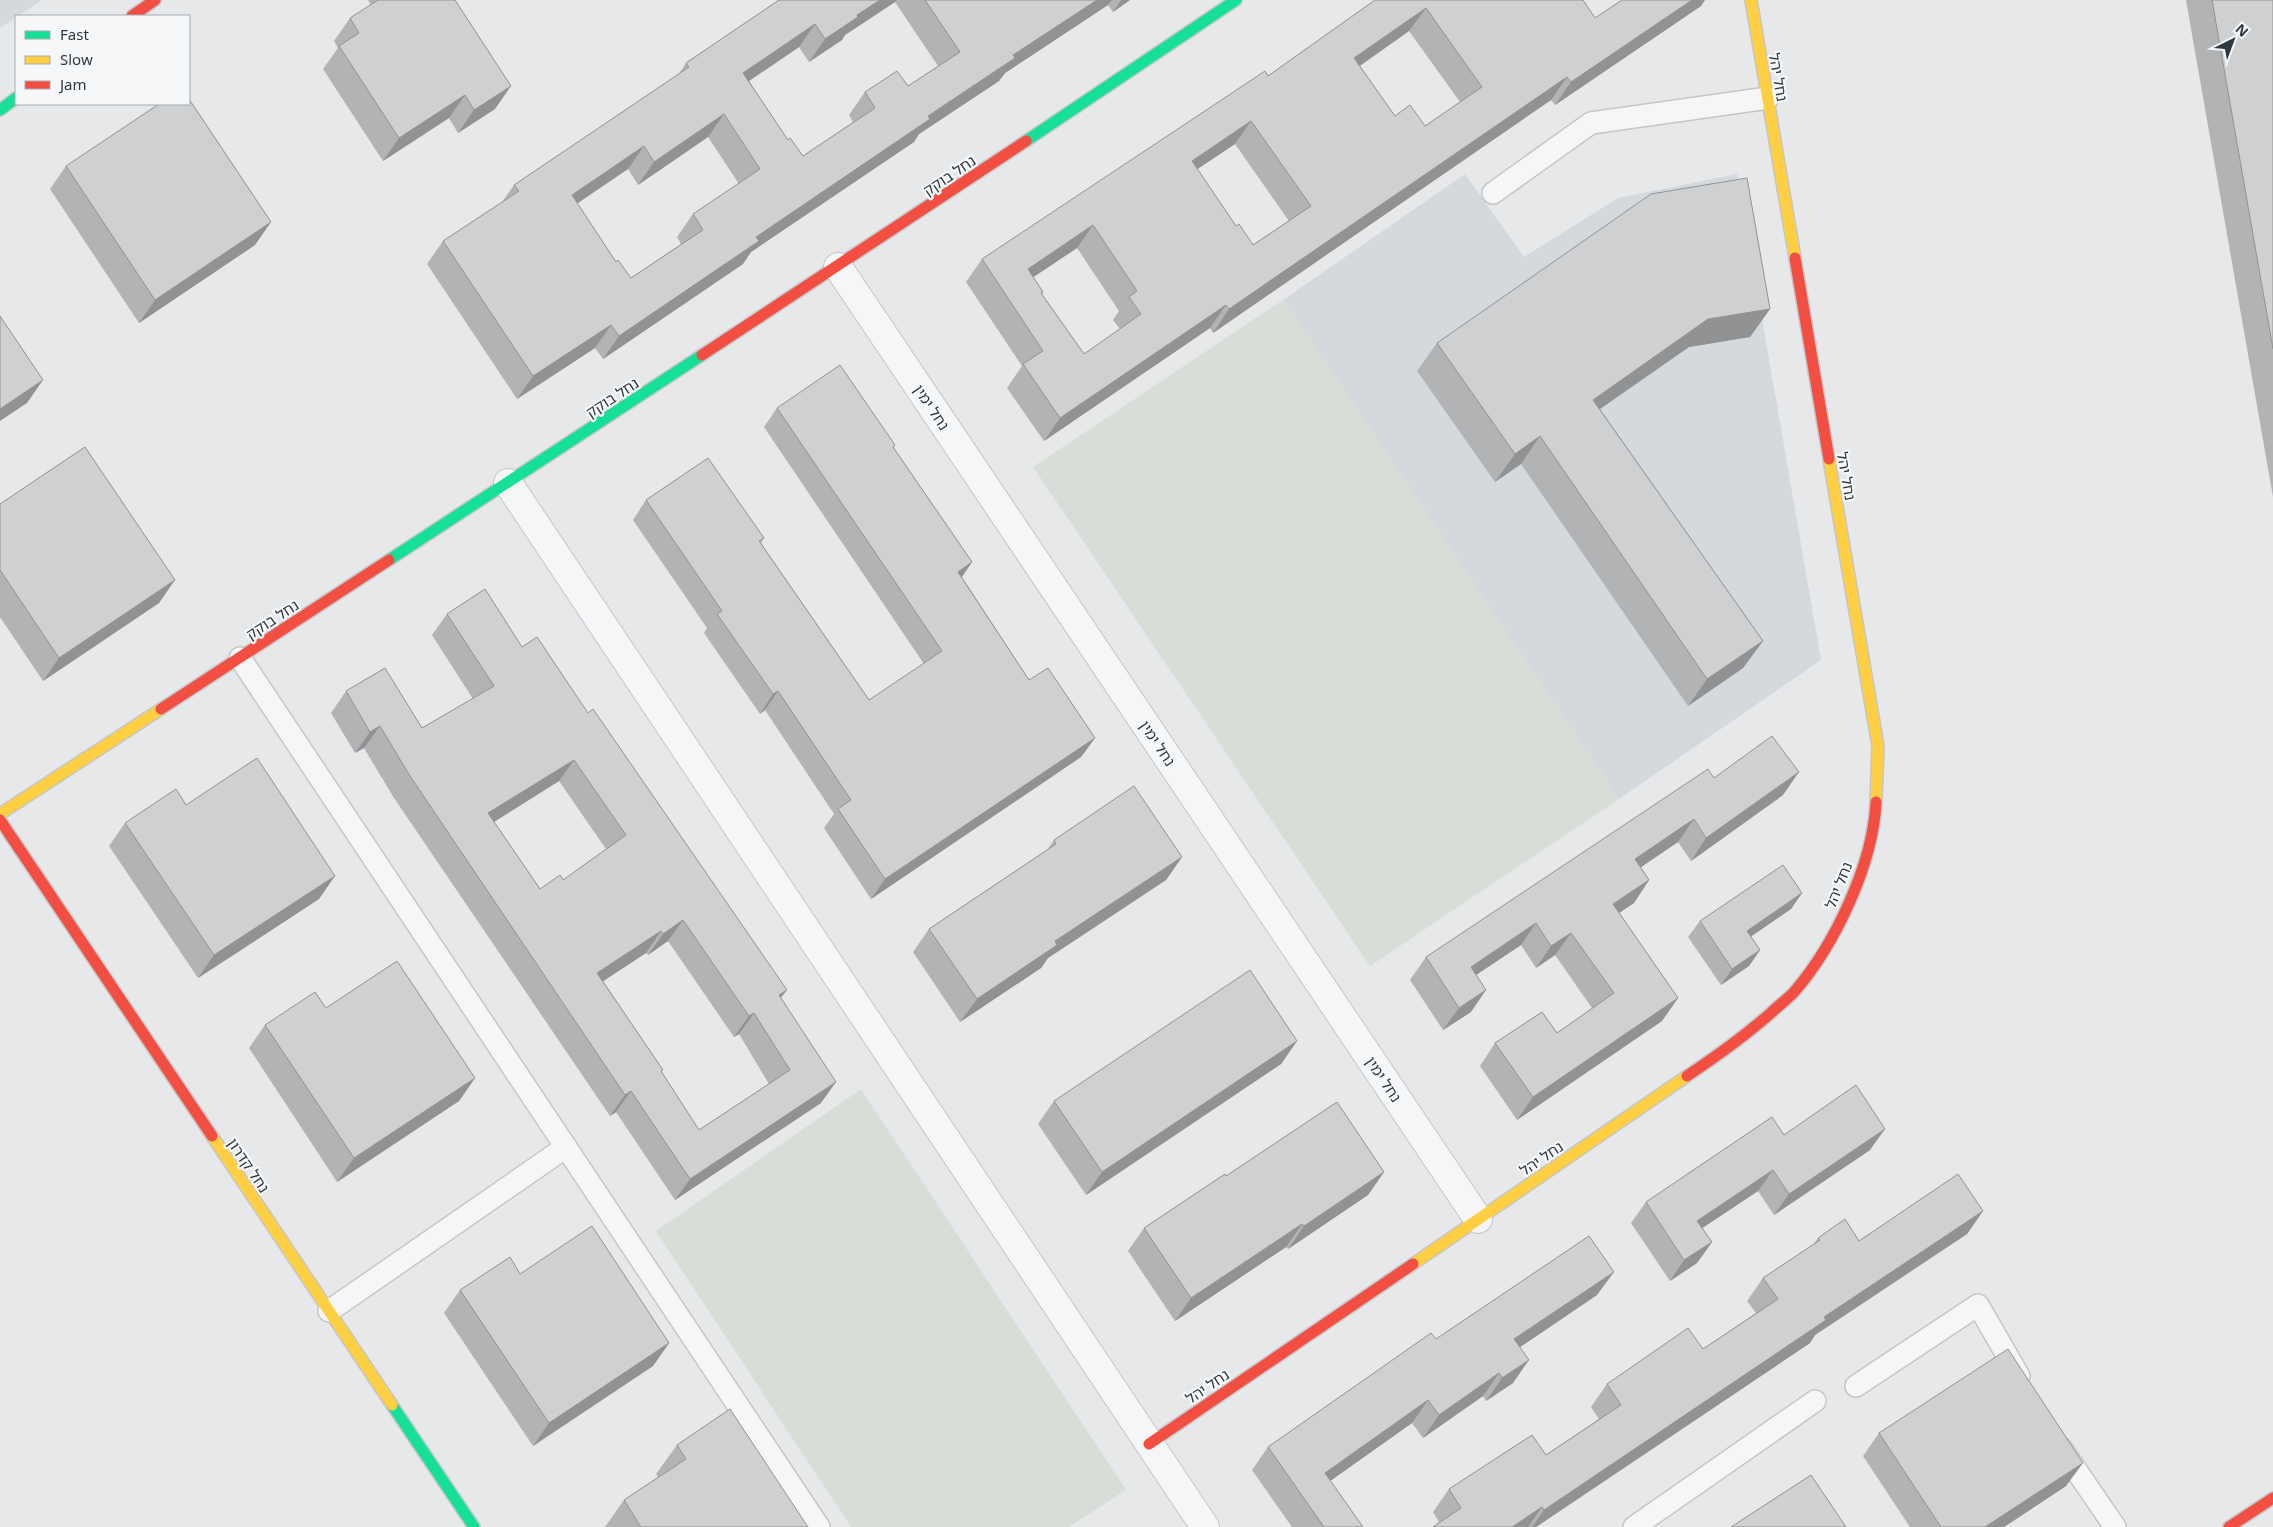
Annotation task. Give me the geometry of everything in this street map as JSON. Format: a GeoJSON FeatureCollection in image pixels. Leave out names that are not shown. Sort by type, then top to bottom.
{"type":"FeatureCollection","features":[{"type":"Feature","properties":{"kind":"street"},"geometry":{"type":"LineString","coordinates":[[133,15],[155,0]]}},
{"type":"Feature","properties":{"kind":"street","name":"נחל בוקק"},"geometry":{"type":"LineString","coordinates":[[0,814],[838,267],[1236,0]]}},
{"type":"Feature","properties":{"kind":"street","name":"נחל יהל"},"geometry":{"type":"LineString","coordinates":[[1149,1444],[1744,1037],[1794,992],[1834,934],[1858,882],[1875,818],[1878,746],[1751,0]]}},
{"type":"Feature","properties":{"kind":"street"},"geometry":{"type":"LineString","coordinates":[[0,110],[15,99]]}},
{"type":"Feature","properties":{"kind":"street","name":"נחל ימין"},"geometry":{"type":"LineString","coordinates":[[838,267],[1478,1219]]}},
{"type":"Feature","properties":{"kind":"street"},"geometry":{"type":"LineString","coordinates":[[508,483],[1204,1527]]}},
{"type":"Feature","properties":{"kind":"street","name":"נחל קדרון"},"geometry":{"type":"LineString","coordinates":[[0,820],[474,1527]]}},
{"type":"Feature","properties":{"kind":"street"},"geometry":{"type":"LineString","coordinates":[[2230,1527],[2273,1498]]}},
{"type":"Feature","properties":{"kind":"lane"},"geometry":{"type":"LineString","coordinates":[[1493,193],[1591,124],[1768,98]]}},
{"type":"Feature","properties":{"kind":"lane"},"geometry":{"type":"LineString","coordinates":[[240,658],[819,1527]]}},
{"type":"Feature","properties":{"kind":"lane"},"geometry":{"type":"LineString","coordinates":[[329,1311],[566,1147]]}},
{"type":"Feature","properties":{"kind":"lane"},"geometry":{"type":"LineString","coordinates":[[1856,1386],[1978,1305],[2027,1390]]}},
{"type":"Feature","properties":{"kind":"lane"},"geometry":{"type":"LineString","coordinates":[[1634,1527],[1815,1402]]}},
{"type":"Feature","properties":{"kind":"lane"},"geometry":{"type":"LineString","coordinates":[[2052,1433],[2115,1527]]}},
{"type":"Feature","properties":{"kind":"shaded area"},"geometry":{"type":"Polygon","coordinates":[[[0,0],[42,0],[20,15],[15,15],[15,18],[0,28],[0,0]]]}},
{"type":"Feature","properties":{"kind":"shaded area"},"geometry":{"type":"Polygon","coordinates":[[[1465,174],[1524,257],[1618,198],[1737,174],[1821,660],[1619,799],[1283,300],[1465,174]]]}},
{"type":"Feature","properties":{"kind":"shaded area"},"geometry":{"type":"Polygon","coordinates":[[[1283,300],[1619,799],[1370,966],[1033,467],[1283,300]]]}},
{"type":"Feature","properties":{"kind":"shaded area"},"geometry":{"type":"Polygon","coordinates":[[[861,1089],[1126,1490],[1069,1527],[851,1527],[656,1231],[861,1089]]]}},
{"type":"Feature","properties":{"kind":"building"},"geometry":{"type":"Polygon","coordinates":[[[378,0],[455,0],[511,86],[474,110],[465,95],[399,138],[339,46],[359,33],[350,18],[378,0]]]}},
{"type":"Feature","properties":{"kind":"building"},"geometry":{"type":"Polygon","coordinates":[[[779,0],[880,0],[825,39],[815,24],[743,73],[788,140],[790,138],[803,156],[875,108],[865,92],[897,71],[908,86],[960,52],[925,0],[1097,0],[1013,55],[1015,58],[928,116],[930,119],[756,237],[759,241],[619,336],[611,325],[533,376],[443,241],[519,191],[514,185],[689,67],[686,63],[779,0]],[[724,114],[654,162],[644,146],[572,195],[616,262],[618,260],[631,278],[703,230],[693,214],[760,169],[724,114]]]}},
{"type":"Feature","properties":{"kind":"building"},"geometry":{"type":"Polygon","coordinates":[[[1375,0],[1583,0],[1595,18],[1622,0],[1692,0],[1571,82],[1567,77],[1229,309],[1226,305],[1060,418],[1023,364],[1043,351],[982,259],[1265,71],[1268,76],[1375,0]],[[1426,8],[1354,58],[1395,116],[1410,105],[1425,126],[1482,87],[1426,8]],[[1251,121],[1192,161],[1236,226],[1239,224],[1253,245],[1311,206],[1251,121]],[[1093,225],[1028,269],[1043,292],[1041,293],[1084,354],[1141,314],[1129,297],[1137,291],[1093,225]]]}},
{"type":"Feature","properties":{"kind":"building"},"geometry":{"type":"Polygon","coordinates":[[[2212,0],[2273,0],[2273,349],[2212,0]]]}},
{"type":"Feature","properties":{"kind":"building"},"geometry":{"type":"Polygon","coordinates":[[[190,100],[271,222],[155,300],[66,166],[158,105],[190,105],[190,100]]]}},
{"type":"Feature","properties":{"kind":"building"},"geometry":{"type":"Polygon","coordinates":[[[1747,178],[1770,309],[1708,319],[1593,400],[1763,641],[1707,679],[1540,436],[1515,454],[1437,343],[1651,194],[1747,178]]]}},
{"type":"Feature","properties":{"kind":"building"},"geometry":{"type":"Polygon","coordinates":[[[0,316],[43,380],[0,409],[0,316]]]}},
{"type":"Feature","properties":{"kind":"building"},"geometry":{"type":"Polygon","coordinates":[[[840,365],[895,445],[893,447],[972,562],[958,572],[1029,680],[1048,668],[1095,738],[885,879],[838,809],[851,800],[778,691],[773,694],[717,614],[722,611],[646,500],[708,458],[764,538],[759,541],[869,700],[942,651],[777,408],[840,365]]]}},
{"type":"Feature","properties":{"kind":"building"},"geometry":{"type":"Polygon","coordinates":[[[85,447],[175,580],[59,658],[0,570],[0,504],[85,447]]]}},
{"type":"Feature","properties":{"kind":"building"},"geometry":{"type":"Polygon","coordinates":[[[485,589],[522,647],[537,637],[588,713],[593,709],[787,990],[779,995],[836,1082],[690,1179],[631,1091],[625,1095],[410,776],[380,726],[370,732],[346,691],[385,668],[422,728],[494,686],[447,614],[485,589]],[[574,760],[488,813],[540,889],[560,875],[563,880],[626,835],[574,760]],[[683,920],[663,934],[661,931],[597,973],[663,1070],[661,1071],[699,1130],[790,1070],[754,1013],[749,1016],[683,920]]]}},
{"type":"Feature","properties":{"kind":"building"},"geometry":{"type":"Polygon","coordinates":[[[1772,736],[1799,772],[1706,838],[1694,819],[1635,859],[1649,880],[1613,904],[1678,998],[1533,1097],[1495,1043],[1542,1012],[1557,1033],[1614,993],[1571,933],[1551,946],[1536,923],[1471,967],[1486,990],[1459,1008],[1426,957],[1708,769],[1714,778],[1772,736]]]}},
{"type":"Feature","properties":{"kind":"building"},"geometry":{"type":"Polygon","coordinates":[[[257,758],[335,876],[214,955],[125,823],[176,789],[186,805],[257,758]]]}},
{"type":"Feature","properties":{"kind":"building"},"geometry":{"type":"Polygon","coordinates":[[[1134,786],[1182,857],[1055,941],[1057,945],[977,999],[929,929],[1056,844],[1054,840],[1134,786]]]}},
{"type":"Feature","properties":{"kind":"building"},"geometry":{"type":"Polygon","coordinates":[[[1783,865],[1802,893],[1747,931],[1760,950],[1732,969],[1700,921],[1783,865]]]}},
{"type":"Feature","properties":{"kind":"building"},"geometry":{"type":"Polygon","coordinates":[[[397,961],[475,1078],[354,1158],[265,1025],[315,992],[326,1008],[397,961]]]}},
{"type":"Feature","properties":{"kind":"building"},"geometry":{"type":"Polygon","coordinates":[[[1250,970],[1297,1041],[1102,1172],[1054,1101],[1250,970]]]}},
{"type":"Feature","properties":{"kind":"building"},"geometry":{"type":"Polygon","coordinates":[[[1856,1085],[1885,1129],[1789,1194],[1773,1170],[1697,1221],[1712,1242],[1684,1260],[1646,1202],[1772,1117],[1784,1135],[1856,1085]]]}},
{"type":"Feature","properties":{"kind":"building"},"geometry":{"type":"Polygon","coordinates":[[[1337,1102],[1384,1172],[1191,1298],[1144,1228],[1337,1102]]]}},
{"type":"Feature","properties":{"kind":"building"},"geometry":{"type":"Polygon","coordinates":[[[1958,1174],[1983,1211],[1824,1317],[1826,1320],[1544,1510],[1542,1507],[1512,1527],[1433,1527],[1461,1508],[1449,1489],[1532,1435],[1546,1455],[1621,1405],[1607,1384],[1688,1328],[1703,1349],[1778,1299],[1763,1278],[1820,1240],[1818,1238],[1845,1219],[1859,1241],[1958,1174]]]}},
{"type":"Feature","properties":{"kind":"building"},"geometry":{"type":"Polygon","coordinates":[[[592,1226],[669,1343],[549,1423],[460,1290],[510,1257],[520,1274],[592,1226]]]}},
{"type":"Feature","properties":{"kind":"building"},"geometry":{"type":"Polygon","coordinates":[[[1589,1236],[1614,1272],[1514,1339],[1529,1360],[1502,1378],[1499,1373],[1439,1415],[1428,1400],[1325,1473],[1363,1527],[1324,1527],[1268,1447],[1431,1333],[1436,1339],[1589,1236]]]}},
{"type":"Feature","properties":{"kind":"building"},"geometry":{"type":"Polygon","coordinates":[[[2008,1349],[2083,1463],[1985,1527],[1941,1527],[1879,1433],[2008,1349]]]}},
{"type":"Feature","properties":{"kind":"building"},"geometry":{"type":"Polygon","coordinates":[[[730,1409],[808,1527],[641,1527],[624,1500],[686,1459],[677,1445],[730,1409]]]}},
{"type":"Feature","properties":{"kind":"building"},"geometry":{"type":"Polygon","coordinates":[[[1811,1475],[1846,1527],[1731,1527],[1811,1475]]]}},
{"type":"Feature","properties":{"kind":"traffic: fast"},"geometry":{"type":"LineString","coordinates":[[1026,141],[1236,0]]}},
{"type":"Feature","properties":{"kind":"traffic: fast"},"geometry":{"type":"LineString","coordinates":[[0,110],[15,99]]}},
{"type":"Feature","properties":{"kind":"traffic: fast"},"geometry":{"type":"LineString","coordinates":[[389,560],[702,355]]}},
{"type":"Feature","properties":{"kind":"traffic: fast"},"geometry":{"type":"LineString","coordinates":[[392,1405],[474,1527]]}},
{"type":"Feature","properties":{"kind":"traffic: slow"},"geometry":{"type":"LineString","coordinates":[[1751,0],[1795,258]]}},
{"type":"Feature","properties":{"kind":"traffic: slow"},"geometry":{"type":"LineString","coordinates":[[1829,459],[1878,746],[1876,802]]}},
{"type":"Feature","properties":{"kind":"traffic: slow"},"geometry":{"type":"LineString","coordinates":[[0,814],[161,709]]}},
{"type":"Feature","properties":{"kind":"traffic: slow"},"geometry":{"type":"LineString","coordinates":[[1413,1264],[1687,1076]]}},
{"type":"Feature","properties":{"kind":"traffic: slow"},"geometry":{"type":"LineString","coordinates":[[212,1136],[392,1405]]}},
{"type":"Feature","properties":{"kind":"traffic: jam"},"geometry":{"type":"LineString","coordinates":[[133,15],[155,0]]}},
{"type":"Feature","properties":{"kind":"traffic: jam"},"geometry":{"type":"LineString","coordinates":[[702,355],[1026,141]]}},
{"type":"Feature","properties":{"kind":"traffic: jam"},"geometry":{"type":"LineString","coordinates":[[1795,258],[1829,459]]}},
{"type":"Feature","properties":{"kind":"traffic: jam"},"geometry":{"type":"LineString","coordinates":[[161,709],[389,560]]}},
{"type":"Feature","properties":{"kind":"traffic: jam"},"geometry":{"type":"LineString","coordinates":[[1687,1076],[1731,1046],[1762,1021],[1792,994],[1810,972],[1837,927],[1860,877],[1868,852],[1876,802]]}},
{"type":"Feature","properties":{"kind":"traffic: jam"},"geometry":{"type":"LineString","coordinates":[[0,820],[212,1136]]}},
{"type":"Feature","properties":{"kind":"traffic: jam"},"geometry":{"type":"LineString","coordinates":[[1149,1444],[1413,1264]]}},
{"type":"Feature","properties":{"kind":"traffic: jam"},"geometry":{"type":"LineString","coordinates":[[2229,1527],[2273,1498]]}}]}
